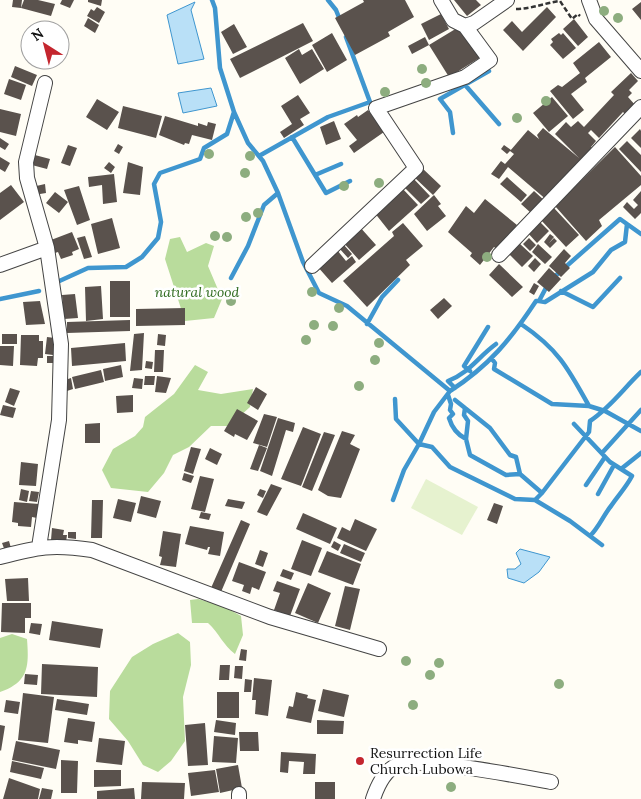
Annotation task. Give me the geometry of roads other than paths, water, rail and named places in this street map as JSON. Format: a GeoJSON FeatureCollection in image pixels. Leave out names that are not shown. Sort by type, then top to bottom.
{"type":"FeatureCollection","features":[{"type":"Feature","properties":{"kind":"street"},"geometry":{"type":"LineString","coordinates":[[312,266],[416,168],[376,108],[466,77],[490,60],[465,26],[453,20],[440,0]]}},
{"type":"Feature","properties":{"kind":"street"},"geometry":{"type":"LineString","coordinates":[[589,0],[596,19],[641,71]]}},
{"type":"Feature","properties":{"kind":"street"},"geometry":{"type":"LineString","coordinates":[[465,26],[508,4]]}},
{"type":"Feature","properties":{"kind":"street"},"geometry":{"type":"LineString","coordinates":[[39,547],[58,420],[61,373],[61,344],[47,248],[27,178],[26,162],[45,83]]}},
{"type":"Feature","properties":{"kind":"street"},"geometry":{"type":"LineString","coordinates":[[499,255],[641,107]]}},
{"type":"Feature","properties":{"kind":"street"},"geometry":{"type":"LineString","coordinates":[[0,265],[47,248]]}},
{"type":"Feature","properties":{"kind":"street"},"geometry":{"type":"LineString","coordinates":[[0,558],[39,547],[63,546],[92,550],[270,618],[379,649]]}},
{"type":"Feature","properties":{"kind":"street"},"geometry":{"type":"LineString","coordinates":[[372,799],[383,777],[398,765],[444,765],[551,782]]}},
{"type":"Feature","properties":{"kind":"water"},"geometry":{"type":"Polygon","coordinates":[[[195,2],[191,10],[204,59],[178,64],[167,15],[195,2]]]}},
{"type":"Feature","properties":{"kind":"water"},"geometry":{"type":"Polygon","coordinates":[[[211,88],[217,106],[183,113],[178,93],[211,88]]]}},
{"type":"Feature","properties":{"kind":"water"},"geometry":{"type":"Polygon","coordinates":[[[520,549],[550,557],[539,572],[524,583],[508,578],[507,569],[515,569],[521,564],[516,553],[520,549]]]}},
{"type":"Feature","properties":{"kind":"waterway"},"geometry":{"type":"LineString","coordinates":[[212,0],[215,8],[220,68],[234,112],[248,143],[263,161],[278,193],[303,262],[319,293],[347,306],[450,391],[434,412],[419,444],[432,447],[450,467],[515,499],[535,500],[570,521],[602,545]]}},
{"type":"Feature","properties":{"kind":"waterway"},"geometry":{"type":"LineString","coordinates":[[328,0],[336,10],[340,20]]}},
{"type":"Feature","properties":{"kind":"waterway"},"geometry":{"type":"LineString","coordinates":[[259,156],[328,117],[370,102],[346,37]]}},
{"type":"Feature","properties":{"kind":"waterway"},"geometry":{"type":"LineString","coordinates":[[453,133],[450,112],[440,99],[489,71]]}},
{"type":"Feature","properties":{"kind":"waterway"},"geometry":{"type":"LineString","coordinates":[[466,86],[499,124]]}},
{"type":"Feature","properties":{"kind":"waterway"},"geometry":{"type":"LineString","coordinates":[[55,283],[88,268],[126,267],[142,257],[158,238],[161,222],[154,184],[160,173],[200,159],[204,148],[227,134],[234,112]]}},
{"type":"Feature","properties":{"kind":"waterway"},"geometry":{"type":"LineString","coordinates":[[292,137],[326,193],[350,181]]}},
{"type":"Feature","properties":{"kind":"waterway"},"geometry":{"type":"LineString","coordinates":[[315,175],[341,164]]}},
{"type":"Feature","properties":{"kind":"waterway"},"geometry":{"type":"LineString","coordinates":[[231,278],[248,246],[264,205],[278,193]]}},
{"type":"Feature","properties":{"kind":"waterway"},"geometry":{"type":"LineString","coordinates":[[553,278],[620,219],[641,234]]}},
{"type":"Feature","properties":{"kind":"waterway"},"geometry":{"type":"LineString","coordinates":[[539,301],[545,302],[593,272],[611,250],[625,242],[627,224]]}},
{"type":"Feature","properties":{"kind":"waterway"},"geometry":{"type":"LineString","coordinates":[[561,291],[593,307],[620,278]]}},
{"type":"Feature","properties":{"kind":"waterway"},"geometry":{"type":"LineString","coordinates":[[367,324],[382,297],[398,280]]}},
{"type":"Feature","properties":{"kind":"waterway"},"geometry":{"type":"LineString","coordinates":[[450,391],[488,362],[518,328],[536,301],[539,301],[548,284]]}},
{"type":"Feature","properties":{"kind":"waterway"},"geometry":{"type":"LineString","coordinates":[[0,299],[39,291]]}},
{"type":"Feature","properties":{"kind":"waterway"},"geometry":{"type":"LineString","coordinates":[[521,324],[534,333],[561,360],[589,406]]}},
{"type":"Feature","properties":{"kind":"waterway"},"geometry":{"type":"LineString","coordinates":[[470,371],[464,366],[488,327]]}},
{"type":"Feature","properties":{"kind":"waterway"},"geometry":{"type":"LineString","coordinates":[[455,388],[448,381],[462,374],[496,344]]}},
{"type":"Feature","properties":{"kind":"waterway"},"geometry":{"type":"LineString","coordinates":[[492,359],[495,363],[494,369],[552,404],[589,406],[605,411],[641,431]]}},
{"type":"Feature","properties":{"kind":"waterway"},"geometry":{"type":"LineString","coordinates":[[542,493],[589,432],[590,421],[610,404],[641,372]]}},
{"type":"Feature","properties":{"kind":"waterway"},"geometry":{"type":"LineString","coordinates":[[448,395],[451,404],[450,410],[453,414],[449,418],[450,422],[456,431],[466,439]]}},
{"type":"Feature","properties":{"kind":"waterway"},"geometry":{"type":"LineString","coordinates":[[393,500],[404,470],[419,444],[396,419],[395,399]]}},
{"type":"Feature","properties":{"kind":"waterway"},"geometry":{"type":"LineString","coordinates":[[455,400],[490,428],[510,455],[516,457],[520,474],[542,493],[535,500]]}},
{"type":"Feature","properties":{"kind":"waterway"},"geometry":{"type":"LineString","coordinates":[[465,408],[464,415],[468,421],[466,439],[470,455],[506,475],[520,474]]}},
{"type":"Feature","properties":{"kind":"waterway"},"geometry":{"type":"LineString","coordinates":[[602,453],[641,410]]}},
{"type":"Feature","properties":{"kind":"waterway"},"geometry":{"type":"LineString","coordinates":[[574,424],[610,462],[632,476],[590,536]]}},
{"type":"Feature","properties":{"kind":"waterway"},"geometry":{"type":"LineString","coordinates":[[621,469],[641,453]]}},
{"type":"Feature","properties":{"kind":"waterway"},"geometry":{"type":"LineString","coordinates":[[586,485],[605,457]]}},
{"type":"Feature","properties":{"kind":"waterway"},"geometry":{"type":"LineString","coordinates":[[598,494],[614,465]]}},
{"type":"Feature","properties":{"kind":"place","name":"Resurrection Life Church Lubowa"},"geometry":{"type":"Point","coordinates":[360,761]}},
{"type":"Feature","properties":{"kind":"park label","name":"natural wood"},"geometry":{"type":"Point","coordinates":[197,292]}}]}
